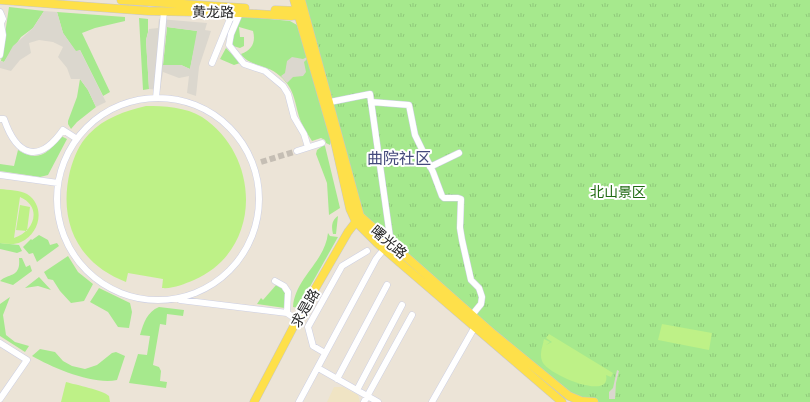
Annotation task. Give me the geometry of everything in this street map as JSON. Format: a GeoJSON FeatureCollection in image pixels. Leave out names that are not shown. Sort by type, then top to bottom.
{"type":"FeatureCollection","features":[{"type":"Feature","properties":{"kind":"main road","name":"黄龙路"},"geometry":{"type":"LineString","coordinates":[[0,0],[164,11],[240,13],[300,12]]}},
{"type":"Feature","properties":{"kind":"main road","name":"黄龙路"},"geometry":{"type":"LineString","coordinates":[[121,0],[300,12]]}},
{"type":"Feature","properties":{"kind":"main road","name":"曙光路"},"geometry":{"type":"LineString","coordinates":[[294,0],[300,12],[330,102],[358,219]]}},
{"type":"Feature","properties":{"kind":"main road","name":"曙光路"},"geometry":{"type":"LineString","coordinates":[[302,0],[300,12],[334,138],[350,209],[358,219],[387,246],[562,402]]}},
{"type":"Feature","properties":{"kind":"main road"},"geometry":{"type":"LineString","coordinates":[[142,1],[146,6],[142,10]]}},
{"type":"Feature","properties":{"kind":"main road","name":"求是路"},"geometry":{"type":"LineString","coordinates":[[254,402],[297,320],[348,232],[358,219]]}},
{"type":"Feature","properties":{"kind":"main road","name":"曙光路"},"geometry":{"type":"LineString","coordinates":[[387,246],[472,315],[476,324],[569,396],[581,401],[594,402]]}},
{"type":"Feature","properties":{"kind":"street"},"geometry":{"type":"LineString","coordinates":[[156,98],[164,11]]}},
{"type":"Feature","properties":{"kind":"street"},"geometry":{"type":"LineString","coordinates":[[0,12],[3,19],[0,24],[3,35],[0,55]]}},
{"type":"Feature","properties":{"kind":"street"},"geometry":{"type":"LineString","coordinates":[[212,63],[230,19],[240,13]]}},
{"type":"Feature","properties":{"kind":"street"},"geometry":{"type":"LineString","coordinates":[[240,13],[231,34],[229,45],[244,64],[265,72],[283,86],[288,94],[294,117],[304,134],[308,147]]}},
{"type":"Feature","properties":{"kind":"street"},"geometry":{"type":"LineString","coordinates":[[299,402],[376,259],[387,246],[370,94],[330,102]]}},
{"type":"Feature","properties":{"kind":"street"},"geometry":{"type":"LineString","coordinates":[[177,299],[204,291],[222,278],[247,251],[255,230],[259,209],[257,163],[242,141],[217,116],[187,101],[169,98],[134,101],[111,108],[92,122],[77,139],[63,164],[58,183],[57,206],[66,241],[73,254],[88,274],[100,283],[123,294],[138,298],[177,299],[287,313],[297,320]]}},
{"type":"Feature","properties":{"kind":"street"},"geometry":{"type":"LineString","coordinates":[[371,102],[410,105],[415,135],[442,196],[444,198],[461,199],[460,228],[468,268],[471,280],[478,288],[482,297],[481,304],[472,315]]}},
{"type":"Feature","properties":{"kind":"street"},"geometry":{"type":"LineString","coordinates":[[0,118],[4,119],[12,138],[18,146],[25,151],[35,152],[45,149],[54,143],[64,130],[77,139]]}},
{"type":"Feature","properties":{"kind":"street"},"geometry":{"type":"LineString","coordinates":[[297,151],[322,143]]}},
{"type":"Feature","properties":{"kind":"street"},"geometry":{"type":"LineString","coordinates":[[430,167],[459,153]]}},
{"type":"Feature","properties":{"kind":"street"},"geometry":{"type":"LineString","coordinates":[[0,175],[58,183]]}},
{"type":"Feature","properties":{"kind":"street"},"geometry":{"type":"LineString","coordinates":[[326,354],[313,346],[308,327],[342,266],[367,251]]}},
{"type":"Feature","properties":{"kind":"street"},"geometry":{"type":"LineString","coordinates":[[275,281],[287,289],[289,296],[287,313]]}},
{"type":"Feature","properties":{"kind":"street"},"geometry":{"type":"LineString","coordinates":[[337,379],[387,285]]}},
{"type":"Feature","properties":{"kind":"street"},"geometry":{"type":"LineString","coordinates":[[357,390],[402,305]]}},
{"type":"Feature","properties":{"kind":"street"},"geometry":{"type":"LineString","coordinates":[[366,399],[412,315]]}},
{"type":"Feature","properties":{"kind":"street"},"geometry":{"type":"LineString","coordinates":[[432,402],[476,324]]}},
{"type":"Feature","properties":{"kind":"street"},"geometry":{"type":"LineString","coordinates":[[0,343],[27,360],[0,399]]}},
{"type":"Feature","properties":{"kind":"street"},"geometry":{"type":"LineString","coordinates":[[318,368],[357,390],[366,399],[378,402]]}},
{"type":"Feature","properties":{"kind":"shaded area"},"geometry":{"type":"Polygon","coordinates":[[[44,11],[57,12],[63,33],[76,51],[80,50],[106,102],[96,107],[88,90],[80,79],[71,79],[67,68],[58,57],[63,47],[53,42],[39,40],[29,43],[31,53],[20,60],[11,71],[0,68],[0,61],[4,62],[13,46],[33,28],[44,11]]]}},
{"type":"Feature","properties":{"kind":"shaded area"},"geometry":{"type":"Polygon","coordinates":[[[159,19],[207,23],[205,30],[211,31],[199,67],[196,96],[187,93],[189,76],[179,78],[163,72],[160,90],[149,89],[146,40],[149,29],[158,28],[159,19]],[[167,27],[163,65],[181,65],[190,69],[197,31],[167,27]]]}},
{"type":"Feature","properties":{"kind":"shaded area"},"geometry":{"type":"Polygon","coordinates":[[[292,57],[303,59],[307,57],[304,62],[306,72],[303,76],[293,77],[287,83],[281,76],[285,73],[287,61],[292,57]]]}},
{"type":"Feature","properties":{"kind":"shaded area"},"geometry":{"type":"Polygon","coordinates":[[[617,370],[619,371],[616,383],[615,399],[609,399],[609,392],[613,388],[617,370]]]}},
{"type":"Feature","properties":{"kind":"shaded area"},"geometry":{"type":"Polygon","coordinates":[[[334,387],[343,387],[358,395],[360,402],[327,402],[334,387]]]}},
{"type":"Feature","properties":{"kind":"green space","name":"北山景区"},"geometry":{"type":"Polygon","coordinates":[[[299,0],[810,0],[810,402],[574,402],[561,395],[362,224],[299,0]]]}},
{"type":"Feature","properties":{"kind":"green space"},"geometry":{"type":"Polygon","coordinates":[[[9,7],[44,11],[33,28],[21,37],[4,62],[1,61],[9,7]]]}},
{"type":"Feature","properties":{"kind":"green space"},"geometry":{"type":"Polygon","coordinates":[[[57,12],[125,17],[125,21],[95,28],[82,33],[110,92],[103,96],[80,50],[76,52],[63,33],[57,12]]]}},
{"type":"Feature","properties":{"kind":"green space"},"geometry":{"type":"Polygon","coordinates":[[[240,16],[290,21],[297,25],[332,137],[330,145],[321,138],[312,141],[301,122],[294,97],[285,81],[275,72],[254,64],[241,54],[248,50],[252,45],[254,39],[253,31],[239,27],[240,37],[244,37],[244,46],[240,48],[233,46],[232,37],[240,16]]]}},
{"type":"Feature","properties":{"kind":"green space"},"geometry":{"type":"Polygon","coordinates":[[[139,18],[148,19],[148,32],[146,40],[149,89],[143,90],[139,18]]]}},
{"type":"Feature","properties":{"kind":"green space"},"geometry":{"type":"Polygon","coordinates":[[[167,27],[198,31],[190,69],[181,65],[163,65],[167,27]]]}},
{"type":"Feature","properties":{"kind":"green space"},"geometry":{"type":"Polygon","coordinates":[[[226,48],[240,63],[234,65],[220,59],[226,48]]]}},
{"type":"Feature","properties":{"kind":"green space"},"geometry":{"type":"Polygon","coordinates":[[[80,79],[88,90],[96,107],[77,122],[71,129],[68,121],[77,97],[80,79]]]}},
{"type":"Feature","properties":{"kind":"green space"},"geometry":{"type":"Polygon","coordinates":[[[146,106],[182,109],[202,117],[221,134],[235,155],[244,178],[246,202],[242,226],[233,247],[217,266],[194,280],[170,288],[162,288],[163,279],[128,273],[126,282],[109,274],[95,264],[84,252],[75,238],[67,207],[67,189],[70,171],[77,151],[85,138],[95,128],[108,119],[130,110],[146,106]]]}},
{"type":"Feature","properties":{"kind":"green space"},"geometry":{"type":"Polygon","coordinates":[[[61,136],[67,139],[48,175],[40,177],[0,171],[0,164],[14,166],[18,150],[31,156],[37,156],[52,147],[61,136]]]}},
{"type":"Feature","properties":{"kind":"green space"},"geometry":{"type":"Polygon","coordinates":[[[324,145],[340,208],[329,215],[327,183],[316,154],[317,150],[324,145]]]}},
{"type":"Feature","properties":{"kind":"green space"},"geometry":{"type":"Polygon","coordinates":[[[0,189],[18,191],[27,194],[37,205],[38,220],[33,233],[19,243],[0,243],[0,189]],[[20,197],[14,238],[21,235],[31,225],[33,219],[32,207],[27,201],[20,197]]]}},
{"type":"Feature","properties":{"kind":"green space"},"geometry":{"type":"Polygon","coordinates":[[[20,205],[30,207],[27,231],[16,230],[20,205]]]}},
{"type":"Feature","properties":{"kind":"green space"},"geometry":{"type":"Polygon","coordinates":[[[338,216],[336,234],[333,234],[332,224],[334,219],[338,216]]]}},
{"type":"Feature","properties":{"kind":"green space"},"geometry":{"type":"Polygon","coordinates":[[[328,233],[330,236],[338,237],[298,308],[293,307],[299,287],[322,253],[328,233]]]}},
{"type":"Feature","properties":{"kind":"green space"},"geometry":{"type":"Polygon","coordinates":[[[39,235],[48,240],[50,245],[57,243],[59,246],[37,262],[33,253],[29,254],[23,247],[31,239],[32,240],[39,235]]]}},
{"type":"Feature","properties":{"kind":"green space"},"geometry":{"type":"Polygon","coordinates":[[[0,243],[19,245],[22,251],[17,253],[0,249],[0,243]]]}},
{"type":"Feature","properties":{"kind":"green space"},"geometry":{"type":"Polygon","coordinates":[[[68,256],[78,272],[93,284],[84,301],[71,303],[60,291],[53,280],[48,279],[44,272],[68,256]]]}},
{"type":"Feature","properties":{"kind":"green space"},"geometry":{"type":"Polygon","coordinates":[[[19,258],[22,258],[26,267],[30,265],[32,271],[13,285],[0,281],[16,272],[18,269],[19,258]]]}},
{"type":"Feature","properties":{"kind":"green space"},"geometry":{"type":"Polygon","coordinates":[[[39,277],[51,290],[38,286],[25,288],[39,277]]]}},
{"type":"Feature","properties":{"kind":"green space"},"geometry":{"type":"Polygon","coordinates":[[[277,284],[285,291],[285,308],[257,304],[261,298],[263,300],[277,284]]]}},
{"type":"Feature","properties":{"kind":"green space"},"geometry":{"type":"Polygon","coordinates":[[[99,288],[130,303],[132,312],[129,328],[118,327],[108,312],[90,302],[99,288]]]}},
{"type":"Feature","properties":{"kind":"green space"},"geometry":{"type":"Polygon","coordinates":[[[10,297],[3,315],[6,335],[15,342],[29,346],[25,352],[0,336],[0,304],[10,297]]]}},
{"type":"Feature","properties":{"kind":"green space"},"geometry":{"type":"Polygon","coordinates":[[[159,307],[184,310],[183,316],[167,314],[166,325],[160,324],[153,365],[159,367],[161,371],[160,381],[167,382],[166,388],[129,383],[138,354],[147,355],[150,336],[140,335],[146,318],[159,307]]]}},
{"type":"Feature","properties":{"kind":"green space"},"geometry":{"type":"Polygon","coordinates":[[[662,324],[712,333],[709,350],[658,340],[662,324]]]}},
{"type":"Feature","properties":{"kind":"green space"},"geometry":{"type":"Polygon","coordinates":[[[549,334],[613,373],[611,377],[606,375],[605,383],[599,386],[589,386],[566,378],[546,366],[542,361],[541,352],[544,339],[550,342],[546,345],[552,342],[546,338],[549,334]]]}},
{"type":"Feature","properties":{"kind":"green space"},"geometry":{"type":"Polygon","coordinates":[[[40,349],[55,352],[63,361],[72,366],[85,369],[97,365],[112,353],[116,352],[125,356],[117,380],[107,381],[85,378],[73,374],[51,366],[32,356],[40,349]]]}},
{"type":"Feature","properties":{"kind":"green space"},"geometry":{"type":"Polygon","coordinates":[[[66,382],[106,394],[109,396],[110,402],[61,402],[66,382]]]}},
{"type":"Feature","properties":{"kind":"tunnel"},"geometry":{"type":"LineString","coordinates":[[261,162],[297,151]]}},
{"type":"Feature","properties":{"kind":"district","name":"曲院社区"},"geometry":{"type":"Point","coordinates":[399,158]}}]}
